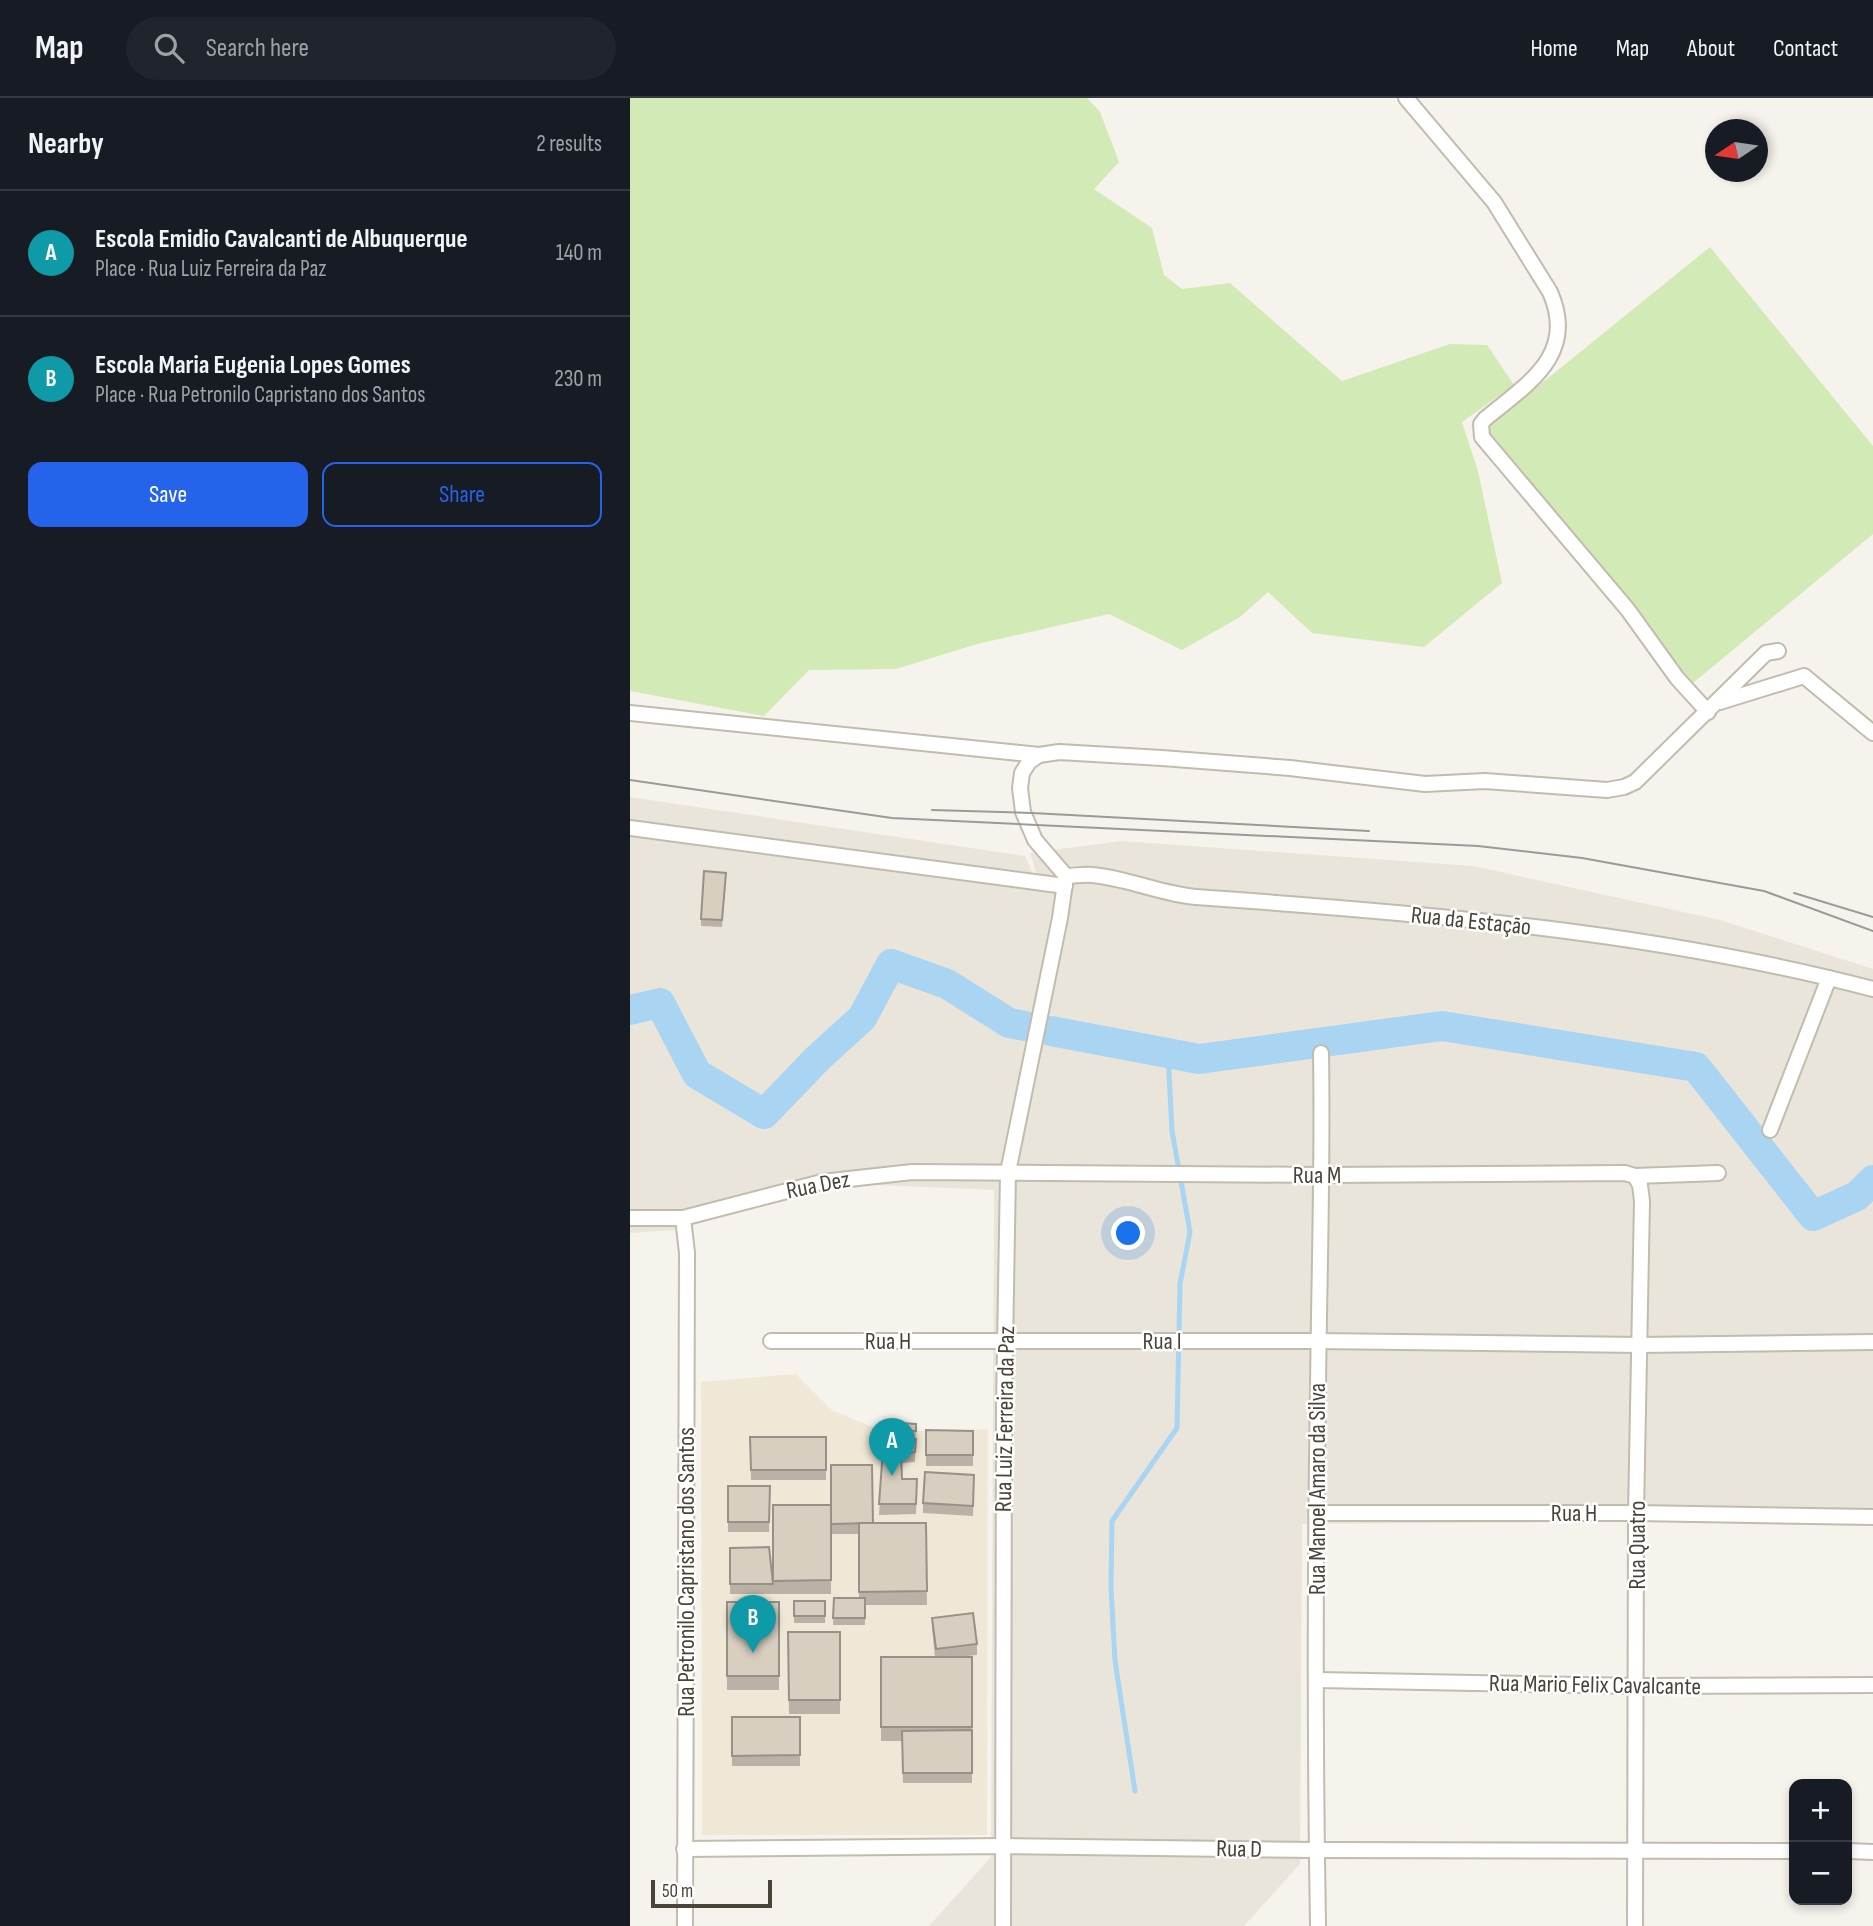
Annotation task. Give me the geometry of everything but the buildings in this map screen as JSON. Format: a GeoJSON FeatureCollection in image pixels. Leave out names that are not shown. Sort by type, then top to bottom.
{"type":"FeatureCollection","features":[{"type":"Feature","properties":{"kind":"street"},"geometry":{"type":"LineString","coordinates":[[1405,98],[1493,202],[1556,305],[1558,338],[1553,351],[1544,366],[1519,394],[1485,419],[1481,424],[1482,437],[1628,610],[1676,678],[1713,707]]}},
{"type":"Feature","properties":{"kind":"street"},"geometry":{"type":"LineString","coordinates":[[630,713],[1039,755],[1059,752],[1162,758],[1290,768],[1425,784],[1485,781],[1607,790],[1635,782],[1766,653],[1778,651]]}},
{"type":"Feature","properties":{"kind":"street"},"geometry":{"type":"LineString","coordinates":[[1713,707],[1804,676],[1873,733]]}},
{"type":"Feature","properties":{"kind":"street"},"geometry":{"type":"LineString","coordinates":[[1039,755],[1029,762],[1022,773],[1020,788],[1023,812],[1035,840],[1065,881]]}},
{"type":"Feature","properties":{"kind":"street","name":"Rua da Estação"},"geometry":{"type":"LineString","coordinates":[[630,828],[1065,881],[1093,875],[1192,896],[1286,902],[1608,935],[1741,958],[1873,989]]}},
{"type":"Feature","properties":{"kind":"street","name":"Rua Luiz Ferreira da Paz"},"geometry":{"type":"LineString","coordinates":[[1003,1926],[1008,1172],[1060,918],[1065,881]]}},
{"type":"Feature","properties":{"kind":"street"},"geometry":{"type":"LineString","coordinates":[[1770,1130],[1829,978]]}},
{"type":"Feature","properties":{"kind":"street","name":"Rua Manoel Amaro da Silva"},"geometry":{"type":"LineString","coordinates":[[1318,1926],[1315,1850],[1316,1513],[1323,1175],[1321,1052]]}},
{"type":"Feature","properties":{"kind":"street","name":"Rua Dez"},"geometry":{"type":"LineString","coordinates":[[630,1218],[683,1218],[788,1190],[856,1177],[912,1172],[1008,1172]]}},
{"type":"Feature","properties":{"kind":"street","name":"Rua M"},"geometry":{"type":"LineString","coordinates":[[1008,1172],[1323,1175],[1718,1173]]}},
{"type":"Feature","properties":{"kind":"street","name":"Rua Quatro"},"geometry":{"type":"LineString","coordinates":[[1630,1175],[1640,1185],[1642,1201],[1636,1513],[1635,1926]]}},
{"type":"Feature","properties":{"kind":"street","name":"Rua Petronilo Capristano dos Santos"},"geometry":{"type":"LineString","coordinates":[[683,1218],[687,1253],[685,1926]]}},
{"type":"Feature","properties":{"kind":"street","name":"Rua H"},"geometry":{"type":"LineString","coordinates":[[771,1340],[1005,1342]]}},
{"type":"Feature","properties":{"kind":"street","name":"Rua I"},"geometry":{"type":"LineString","coordinates":[[1005,1342],[1318,1341],[1640,1345],[1873,1342]]}},
{"type":"Feature","properties":{"kind":"street","name":"Rua H"},"geometry":{"type":"LineString","coordinates":[[1316,1513],[1636,1513],[1873,1517]]}},
{"type":"Feature","properties":{"kind":"street","name":"Rua Mario Felix Cavalcante"},"geometry":{"type":"LineString","coordinates":[[1317,1680],[1637,1686],[1873,1685]]}},
{"type":"Feature","properties":{"kind":"street","name":"Rua D"},"geometry":{"type":"LineString","coordinates":[[684,1849],[1004,1846],[1789,1851]]}},
{"type":"Feature","properties":{"kind":"street"},"geometry":{"type":"LineString","coordinates":[[1852,1851],[1873,1852]]}},
{"type":"Feature","properties":{"kind":"shaded area"},"geometry":{"type":"Polygon","coordinates":[[[630,797],[1025,856],[1043,896],[1030,853],[1121,841],[1473,866],[1720,920],[1873,969],[1873,1520],[1302,1524],[1300,1864],[1244,1926],[929,1926],[991,1857],[994,1190],[830,1183],[676,1230],[630,1233],[630,797]]]}},
{"type":"Feature","properties":{"kind":"shaded area"},"geometry":{"type":"Polygon","coordinates":[[[796,1374],[833,1411],[885,1432],[988,1429],[987,1835],[702,1835],[701,1382],[796,1374]]]}},
{"type":"Feature","properties":{"kind":"green space"},"geometry":{"type":"Polygon","coordinates":[[[630,98],[1087,98],[1100,112],[1119,162],[1094,189],[1152,228],[1164,275],[1182,289],[1230,283],[1342,381],[1450,344],[1487,345],[1514,385],[1462,422],[1478,471],[1502,583],[1424,647],[1312,633],[1268,592],[1240,617],[1182,650],[1109,614],[977,644],[896,669],[809,670],[764,716],[630,691],[630,98]]]}},
{"type":"Feature","properties":{"kind":"green space"},"geometry":{"type":"Polygon","coordinates":[[[1710,247],[1873,446],[1873,534],[1693,683],[1484,430],[1710,247]]]}},
{"type":"Feature","properties":{"kind":"waterway"},"geometry":{"type":"LineString","coordinates":[[630,1010],[660,1003],[697,1074],[764,1114],[818,1058],[862,1018],[891,964],[947,984],[1009,1023],[1025,1026]]}},
{"type":"Feature","properties":{"kind":"waterway"},"geometry":{"type":"LineString","coordinates":[[1051,1031],[1199,1059],[1442,1026],[1696,1067],[1813,1216],[1857,1196],[1873,1180]]}},
{"type":"Feature","properties":{"kind":"waterway"},"geometry":{"type":"LineString","coordinates":[[1135,1791],[1115,1661],[1111,1588],[1112,1521],[1177,1428],[1180,1284],[1190,1232],[1172,1131],[1168,1053]]}},
{"type":"Feature","properties":{"kind":"tram line"},"geometry":{"type":"LineString","coordinates":[[630,780],[892,818],[1478,846],[1582,858],[1764,891],[1873,931]]}},
{"type":"Feature","properties":{"kind":"tram line"},"geometry":{"type":"LineString","coordinates":[[932,810],[1369,831]]}},
{"type":"Feature","properties":{"kind":"tram line"},"geometry":{"type":"LineString","coordinates":[[1794,893],[1873,917]]}},
{"type":"Feature","properties":{"kind":"place","name":"Escola Emidio Cavalcanti de Albuquerque"},"geometry":{"type":"Point","coordinates":[892,1476]}},
{"type":"Feature","properties":{"kind":"place","name":"Escola Maria Eugenia Lopes Gomes"},"geometry":{"type":"Point","coordinates":[753,1653]}}]}
